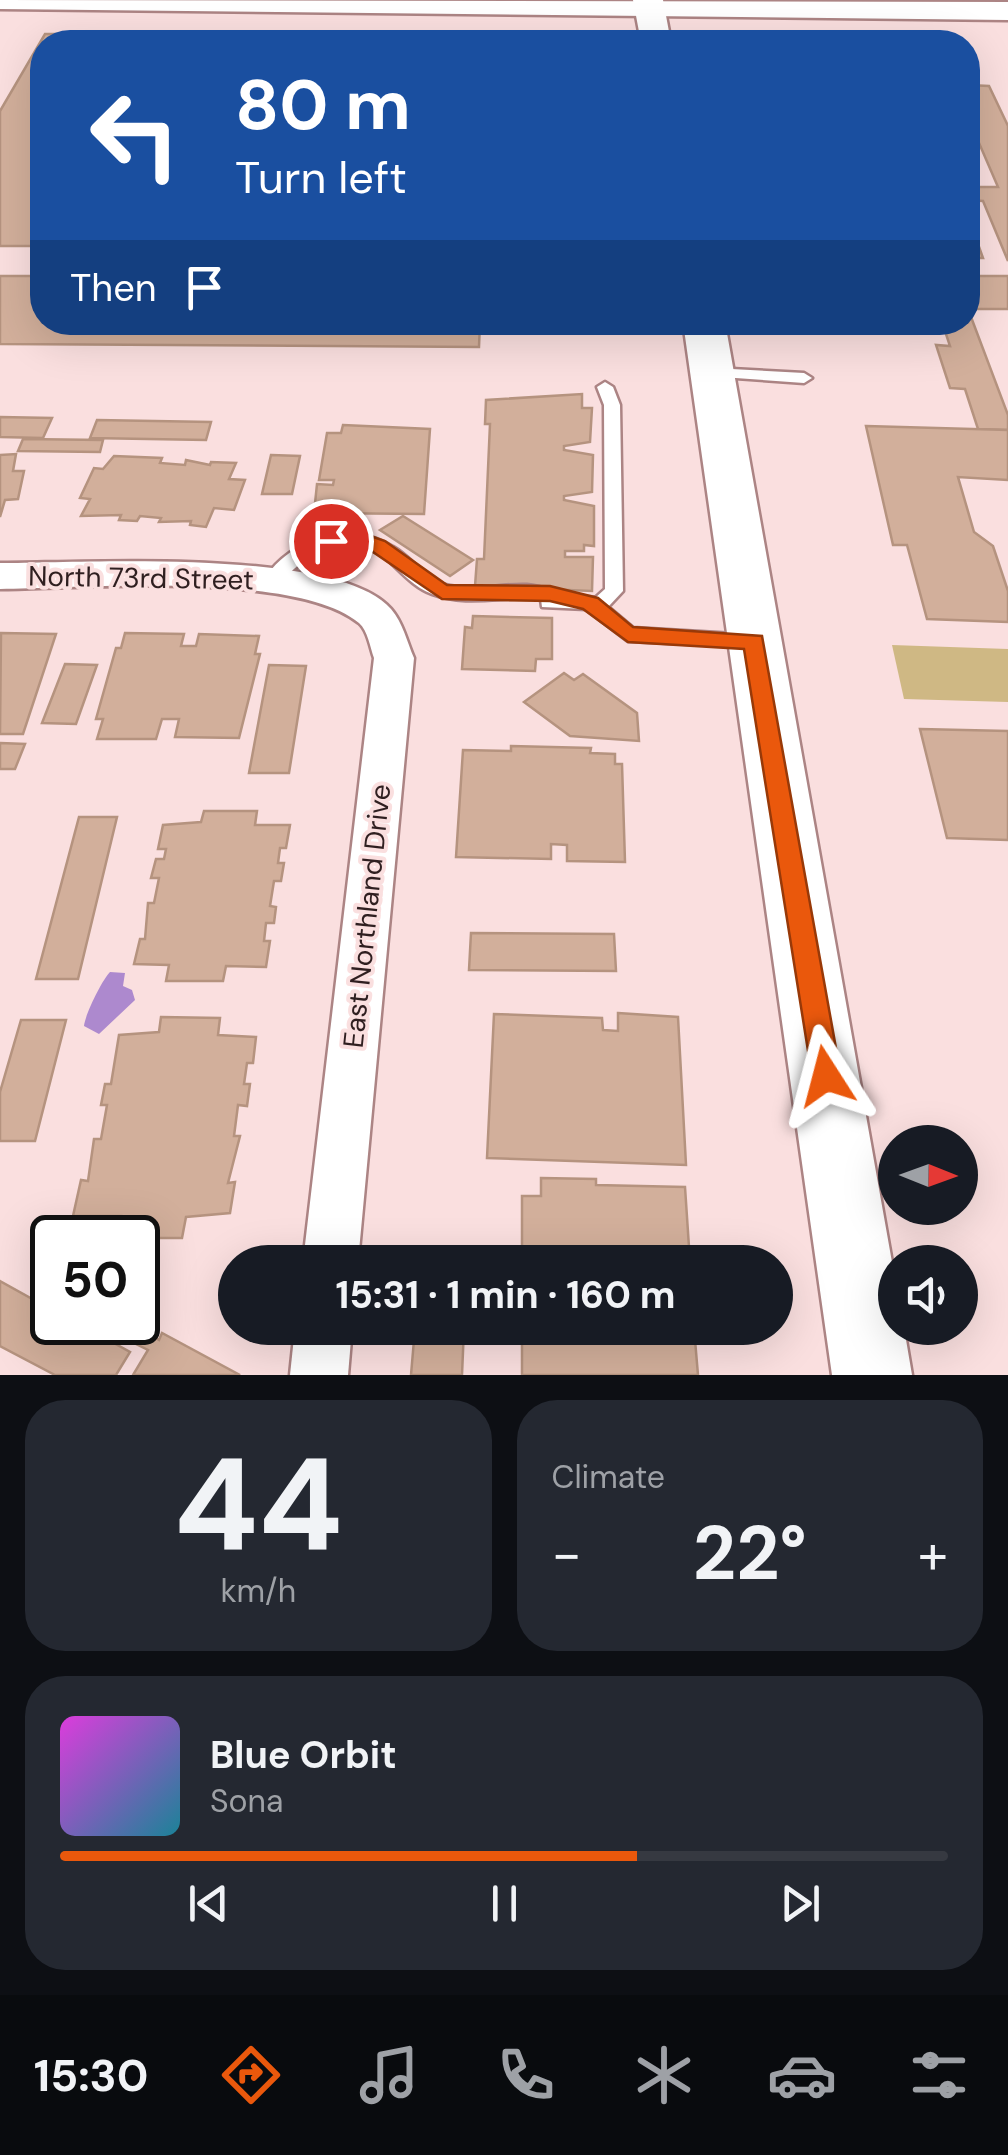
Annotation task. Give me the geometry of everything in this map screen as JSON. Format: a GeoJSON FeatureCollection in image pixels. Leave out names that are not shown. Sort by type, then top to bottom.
{"type":"FeatureCollection","features":[{"type":"Feature","properties":{"kind":"main road"},"geometry":{"type":"LineString","coordinates":[[0,0],[649,4],[1008,11]]}},
{"type":"Feature","properties":{"kind":"main road"},"geometry":{"type":"LineString","coordinates":[[649,4],[654,30]]}},
{"type":"Feature","properties":{"kind":"main road"},"geometry":{"type":"LineString","coordinates":[[708,348],[872,1375]]}},
{"type":"Feature","properties":{"kind":"street","name":"North 73rd Street"},"geometry":{"type":"LineString","coordinates":[[0,576],[273,579],[340,592]]}},
{"type":"Feature","properties":{"kind":"street","name":"East Northland Drive"},"geometry":{"type":"LineString","coordinates":[[333,1245],[394,658],[378,618],[340,592]]}},
{"type":"Feature","properties":{"kind":"street"},"geometry":{"type":"LineString","coordinates":[[319,1375],[322,1345]]}},
{"type":"Feature","properties":{"kind":"lane"},"geometry":{"type":"LineString","coordinates":[[708,348],[804,378]]}},
{"type":"Feature","properties":{"kind":"lane"},"geometry":{"type":"LineString","coordinates":[[596,607],[614,591],[612,406],[605,388]]}},
{"type":"Feature","properties":{"kind":"lane"},"geometry":{"type":"LineString","coordinates":[[273,579],[306,548],[331,541],[362,540],[391,554],[442,592],[493,595],[505,602],[536,604],[561,599],[596,607],[628,634],[754,642]]}},
{"type":"Feature","properties":{"kind":"shaded area"},"geometry":{"type":"Polygon","coordinates":[[[892,645],[1008,649],[1008,702],[904,699],[892,645]]]}},
{"type":"Feature","properties":{"kind":"shaded area"},"geometry":{"type":"Polygon","coordinates":[[[110,972],[125,973],[123,986],[132,990],[135,1000],[99,1034],[84,1026],[94,998],[110,972]]]}},
{"type":"Feature","properties":{"kind":"building"},"geometry":{"type":"Polygon","coordinates":[[[30,60],[30,246],[0,246],[0,111],[30,60]]]}},
{"type":"Feature","properties":{"kind":"building"},"geometry":{"type":"Polygon","coordinates":[[[980,86],[989,86],[1008,126],[1008,261],[980,201],[980,187],[998,187],[980,145],[980,86]]]}},
{"type":"Feature","properties":{"kind":"building"},"geometry":{"type":"Polygon","coordinates":[[[0,276],[30,276],[30,335],[479,335],[479,347],[0,344],[0,276]]]}},
{"type":"Feature","properties":{"kind":"building"},"geometry":{"type":"Polygon","coordinates":[[[980,276],[1008,276],[1008,309],[980,309],[980,276]]]}},
{"type":"Feature","properties":{"kind":"building"},"geometry":{"type":"Polygon","coordinates":[[[946,335],[978,335],[1008,415],[1008,430],[978,429],[965,389],[950,388],[936,345],[950,346],[946,335]]]}},
{"type":"Feature","properties":{"kind":"building"},"geometry":{"type":"Polygon","coordinates":[[[582,394],[582,408],[592,408],[590,442],[564,446],[564,450],[593,455],[592,492],[564,496],[564,500],[594,506],[594,546],[584,545],[584,551],[565,551],[565,557],[593,557],[592,591],[475,586],[477,559],[484,559],[490,424],[485,424],[486,400],[582,394]]]}},
{"type":"Feature","properties":{"kind":"building"},"geometry":{"type":"Polygon","coordinates":[[[0,417],[52,418],[43,438],[0,437],[0,417]]]}},
{"type":"Feature","properties":{"kind":"building"},"geometry":{"type":"Polygon","coordinates":[[[97,420],[211,422],[206,440],[90,438],[97,420]]]}},
{"type":"Feature","properties":{"kind":"building"},"geometry":{"type":"Polygon","coordinates":[[[343,425],[430,429],[424,514],[314,513],[317,484],[333,485],[334,480],[319,480],[327,433],[341,433],[343,425]]]}},
{"type":"Feature","properties":{"kind":"building"},"geometry":{"type":"Polygon","coordinates":[[[866,426],[1008,430],[1008,480],[958,477],[974,532],[993,546],[1008,591],[1008,622],[927,619],[907,545],[893,545],[866,426]]]}},
{"type":"Feature","properties":{"kind":"building"},"geometry":{"type":"Polygon","coordinates":[[[23,439],[103,440],[100,452],[18,451],[23,439]]]}},
{"type":"Feature","properties":{"kind":"building"},"geometry":{"type":"Polygon","coordinates":[[[16,454],[13,471],[24,471],[18,499],[5,500],[0,517],[0,455],[16,454]]]}},
{"type":"Feature","properties":{"kind":"building"},"geometry":{"type":"Polygon","coordinates":[[[271,455],[300,456],[292,494],[262,494],[271,455]]]}},
{"type":"Feature","properties":{"kind":"building"},"geometry":{"type":"Polygon","coordinates":[[[114,456],[162,458],[160,463],[185,465],[186,460],[210,465],[236,463],[229,479],[245,480],[234,510],[214,508],[206,527],[190,525],[191,521],[159,522],[161,518],[140,516],[137,521],[119,520],[121,515],[81,516],[90,499],[80,498],[94,468],[103,469],[114,456]]]}},
{"type":"Feature","properties":{"kind":"building"},"geometry":{"type":"Polygon","coordinates":[[[403,516],[473,560],[450,576],[380,530],[403,516]]]}},
{"type":"Feature","properties":{"kind":"building"},"geometry":{"type":"Polygon","coordinates":[[[473,616],[552,618],[552,659],[536,659],[535,671],[462,669],[465,627],[472,628],[473,616]]]}},
{"type":"Feature","properties":{"kind":"building"},"geometry":{"type":"Polygon","coordinates":[[[1,633],[56,634],[23,734],[0,734],[1,633]]]}},
{"type":"Feature","properties":{"kind":"building"},"geometry":{"type":"Polygon","coordinates":[[[125,633],[184,634],[181,646],[196,646],[199,634],[259,636],[255,654],[260,654],[239,738],[175,737],[179,719],[162,719],[156,739],[97,739],[103,719],[96,719],[116,648],[121,648],[125,633]]]}},
{"type":"Feature","properties":{"kind":"building"},"geometry":{"type":"Polygon","coordinates":[[[65,664],[97,665],[76,724],[42,723],[65,664]]]}},
{"type":"Feature","properties":{"kind":"building"},"geometry":{"type":"Polygon","coordinates":[[[269,665],[306,666],[289,773],[249,773],[269,665]]]}},
{"type":"Feature","properties":{"kind":"building"},"geometry":{"type":"Polygon","coordinates":[[[564,673],[574,680],[583,674],[637,713],[639,741],[570,736],[524,702],[564,673]]]}},
{"type":"Feature","properties":{"kind":"building"},"geometry":{"type":"Polygon","coordinates":[[[920,729],[1008,731],[1008,840],[947,838],[920,729]]]}},
{"type":"Feature","properties":{"kind":"building"},"geometry":{"type":"Polygon","coordinates":[[[0,743],[25,744],[15,769],[0,769],[0,743]]]}},
{"type":"Feature","properties":{"kind":"building"},"geometry":{"type":"Polygon","coordinates":[[[511,746],[591,748],[590,753],[615,754],[615,764],[622,764],[625,862],[567,861],[567,845],[551,844],[551,859],[456,857],[463,750],[511,751],[511,746]]]}},
{"type":"Feature","properties":{"kind":"building"},"geometry":{"type":"Polygon","coordinates":[[[204,811],[257,811],[255,825],[290,825],[286,848],[280,848],[278,863],[284,863],[281,881],[274,881],[270,906],[276,907],[274,923],[266,923],[264,941],[270,941],[266,967],[226,966],[223,981],[166,981],[169,965],[134,964],[140,939],[145,939],[148,903],[154,903],[159,878],[151,878],[156,859],[164,859],[166,849],[158,849],[163,825],[201,822],[204,811]]]}},
{"type":"Feature","properties":{"kind":"building"},"geometry":{"type":"Polygon","coordinates":[[[79,817],[117,817],[78,979],[36,979],[79,817]]]}},
{"type":"Feature","properties":{"kind":"building"},"geometry":{"type":"Polygon","coordinates":[[[471,933],[614,934],[616,971],[469,970],[471,933]]]}},
{"type":"Feature","properties":{"kind":"building"},"geometry":{"type":"Polygon","coordinates":[[[618,1013],[678,1017],[686,1165],[487,1158],[494,1014],[602,1018],[603,1030],[618,1031],[618,1013]]]}},
{"type":"Feature","properties":{"kind":"building"},"geometry":{"type":"Polygon","coordinates":[[[161,1017],[220,1018],[218,1035],[256,1037],[253,1063],[247,1063],[244,1084],[250,1084],[247,1106],[238,1105],[234,1136],[240,1136],[228,1183],[235,1182],[230,1213],[186,1217],[182,1238],[160,1238],[160,1215],[73,1215],[81,1180],[88,1181],[94,1139],[101,1139],[107,1105],[101,1105],[105,1084],[111,1084],[119,1035],[159,1032],[161,1017]]]}},
{"type":"Feature","properties":{"kind":"building"},"geometry":{"type":"Polygon","coordinates":[[[21,1020],[66,1020],[35,1141],[0,1141],[0,1092],[21,1020]]]}},
{"type":"Feature","properties":{"kind":"building"},"geometry":{"type":"Polygon","coordinates":[[[541,1178],[596,1179],[596,1185],[685,1187],[689,1245],[522,1245],[522,1196],[541,1196],[541,1178]]]}},
{"type":"Feature","properties":{"kind":"building"},"geometry":{"type":"Polygon","coordinates":[[[0,1281],[30,1298],[30,1345],[117,1345],[130,1352],[116,1375],[55,1375],[0,1346],[0,1281]]]}},
{"type":"Feature","properties":{"kind":"building"},"geometry":{"type":"Polygon","coordinates":[[[162,1333],[240,1375],[133,1375],[148,1350],[138,1345],[160,1345],[162,1333]]]}},
{"type":"Feature","properties":{"kind":"building"},"geometry":{"type":"Polygon","coordinates":[[[414,1345],[463,1345],[462,1375],[411,1375],[414,1345]]]}},
{"type":"Feature","properties":{"kind":"building"},"geometry":{"type":"Polygon","coordinates":[[[522,1345],[695,1345],[698,1375],[522,1375],[522,1345]]]}},
{"type":"Feature","properties":{"kind":"route"},"geometry":{"type":"LineString","coordinates":[[331,541],[362,540],[377,546],[442,592],[550,593],[561,599],[590,603],[618,630],[628,634],[754,642],[826,1076]]}}]}
